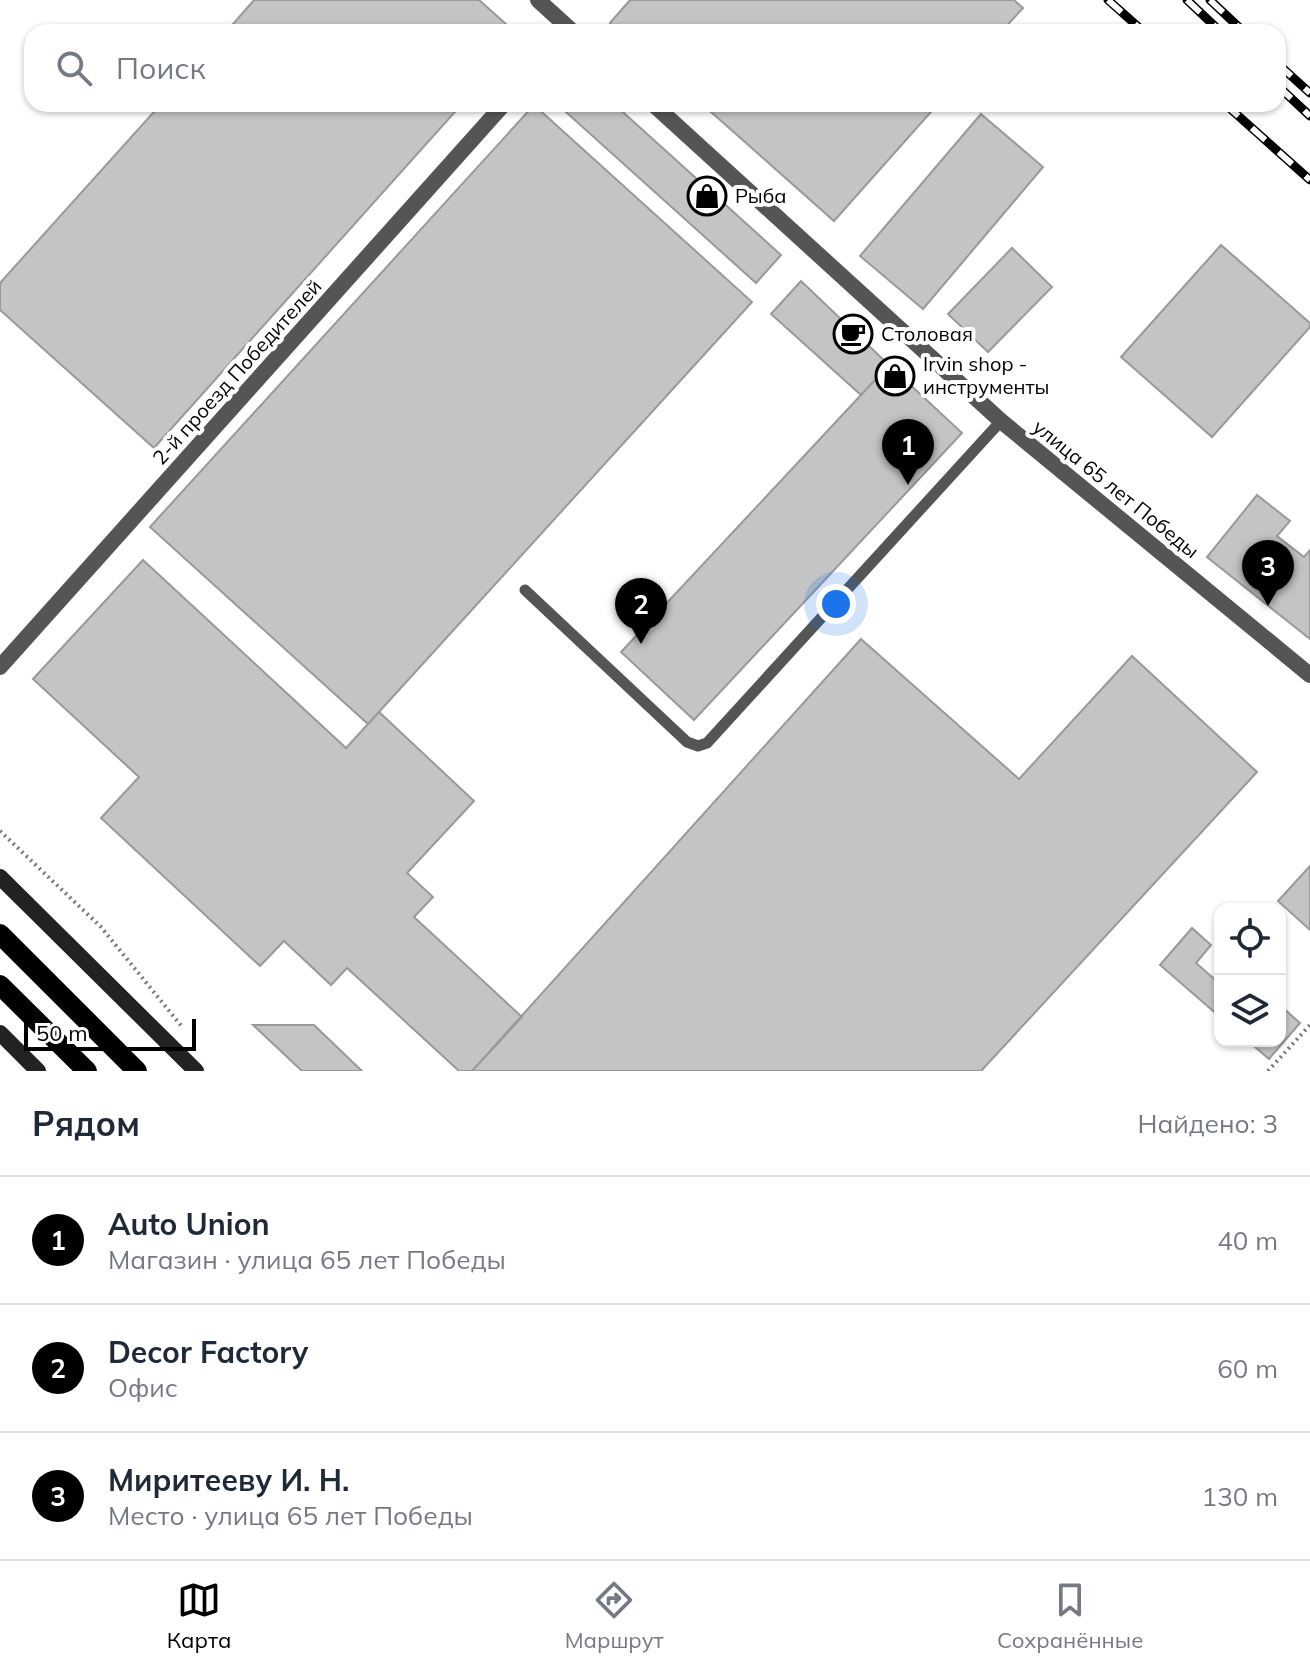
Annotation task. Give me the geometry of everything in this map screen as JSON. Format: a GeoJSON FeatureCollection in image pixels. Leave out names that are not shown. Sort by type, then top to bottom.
{"type":"FeatureCollection","features":[{"type":"Feature","properties":{"kind":"main road"},"geometry":{"type":"LineString","coordinates":[[0,877],[196,1071]]}},
{"type":"Feature","properties":{"kind":"main road"},"geometry":{"type":"LineString","coordinates":[[0,934],[137,1071]]}},
{"type":"Feature","properties":{"kind":"main road"},"geometry":{"type":"LineString","coordinates":[[0,985],[87,1071]]}},
{"type":"Feature","properties":{"kind":"main road"},"geometry":{"type":"LineString","coordinates":[[0,1033],[38,1071]]}},
{"type":"Feature","properties":{"kind":"street"},"geometry":{"type":"LineString","coordinates":[[538,0],[564,24]]}},
{"type":"Feature","properties":{"kind":"street","name":"2-й проезд Победителей"},"geometry":{"type":"LineString","coordinates":[[4,656],[497,112]]}},
{"type":"Feature","properties":{"kind":"street","name":"улица 65 лет Победы"},"geometry":{"type":"LineString","coordinates":[[662,112],[1001,421],[1310,675]]}},
{"type":"Feature","properties":{"kind":"lane"},"geometry":{"type":"LineString","coordinates":[[525,590],[687,742],[698,746],[707,743],[1001,421]]}},
{"type":"Feature","properties":{"kind":"path"},"geometry":{"type":"LineString","coordinates":[[0,831],[101,927],[189,1035]]}},
{"type":"Feature","properties":{"kind":"path"},"geometry":{"type":"LineString","coordinates":[[1268,1071],[1310,1025]]}},
{"type":"Feature","properties":{"kind":"building"},"geometry":{"type":"Polygon","coordinates":[[[254,0],[479,0],[506,24],[233,24],[254,0]]]}},
{"type":"Feature","properties":{"kind":"building"},"geometry":{"type":"Polygon","coordinates":[[[630,0],[1014,0],[1023,8],[1008,24],[610,23],[630,0]]]}},
{"type":"Feature","properties":{"kind":"building"},"geometry":{"type":"Polygon","coordinates":[[[154,112],[455,112],[154,448],[0,310],[0,283],[154,112]]]}},
{"type":"Feature","properties":{"kind":"building"},"geometry":{"type":"Polygon","coordinates":[[[528,112],[542,112],[752,302],[368,724],[150,527],[528,112]]]}},
{"type":"Feature","properties":{"kind":"building"},"geometry":{"type":"Polygon","coordinates":[[[566,112],[623,112],[781,255],[756,283],[566,112]]]}},
{"type":"Feature","properties":{"kind":"building"},"geometry":{"type":"Polygon","coordinates":[[[711,112],[931,112],[834,221],[711,112]]]}},
{"type":"Feature","properties":{"kind":"building"},"geometry":{"type":"Polygon","coordinates":[[[981,114],[1043,167],[923,309],[860,256],[981,114]]]}},
{"type":"Feature","properties":{"kind":"building"},"geometry":{"type":"Polygon","coordinates":[[[1221,245],[1310,323],[1310,327],[1212,437],[1121,357],[1221,245]]]}},
{"type":"Feature","properties":{"kind":"building"},"geometry":{"type":"Polygon","coordinates":[[[1012,248],[1052,287],[988,352],[948,314],[1012,248]]]}},
{"type":"Feature","properties":{"kind":"building"},"geometry":{"type":"Polygon","coordinates":[[[801,281],[889,365],[861,395],[771,314],[801,281]]]}},
{"type":"Feature","properties":{"kind":"building"},"geometry":{"type":"Polygon","coordinates":[[[889,365],[962,433],[694,720],[621,652],[889,365]]]}},
{"type":"Feature","properties":{"kind":"building"},"geometry":{"type":"Polygon","coordinates":[[[1257,495],[1290,521],[1277,536],[1304,557],[1310,550],[1310,639],[1207,557],[1257,495]]]}},
{"type":"Feature","properties":{"kind":"building"},"geometry":{"type":"Polygon","coordinates":[[[143,560],[346,748],[379,712],[474,801],[407,873],[433,897],[414,917],[522,1017],[472,1071],[459,1071],[347,968],[331,985],[284,941],[260,966],[101,818],[139,777],[33,679],[143,560]]]}},
{"type":"Feature","properties":{"kind":"building"},"geometry":{"type":"Polygon","coordinates":[[[861,639],[1019,779],[1132,656],[1257,772],[981,1071],[472,1071],[861,639]]]}},
{"type":"Feature","properties":{"kind":"building"},"geometry":{"type":"Polygon","coordinates":[[[1310,866],[1310,930],[1286,908],[1286,903],[1278,901],[1310,866]]]}},
{"type":"Feature","properties":{"kind":"building"},"geometry":{"type":"Polygon","coordinates":[[[1192,928],[1211,945],[1196,963],[1214,979],[1214,1012],[1160,965],[1192,928]]]}},
{"type":"Feature","properties":{"kind":"building"},"geometry":{"type":"Polygon","coordinates":[[[1286,1011],[1300,1023],[1286,1039],[1286,1011]]]}},
{"type":"Feature","properties":{"kind":"building"},"geometry":{"type":"Polygon","coordinates":[[[253,1025],[314,1025],[362,1071],[302,1071],[253,1025]]]}},
{"type":"Feature","properties":{"kind":"building"},"geometry":{"type":"Polygon","coordinates":[[[1255,1047],[1279,1047],[1269,1059],[1255,1047]]]}},
{"type":"Feature","properties":{"kind":"railway"},"geometry":{"type":"LineString","coordinates":[[1108,0],[1135,24]]}},
{"type":"Feature","properties":{"kind":"railway"},"geometry":{"type":"LineString","coordinates":[[1187,0],[1212,24]]}},
{"type":"Feature","properties":{"kind":"railway"},"geometry":{"type":"LineString","coordinates":[[1210,0],[1236,24]]}},
{"type":"Feature","properties":{"kind":"railway"},"geometry":{"type":"LineString","coordinates":[[1286,71],[1310,93]]}},
{"type":"Feature","properties":{"kind":"railway"},"geometry":{"type":"LineString","coordinates":[[1286,94],[1310,116]]}},
{"type":"Feature","properties":{"kind":"railway"},"geometry":{"type":"LineString","coordinates":[[1234,112],[1310,180]]}},
{"type":"Feature","properties":{"kind":"place","name":"Рыба"},"geometry":{"type":"Point","coordinates":[707,196]}},
{"type":"Feature","properties":{"kind":"place","name":"Столовая"},"geometry":{"type":"Point","coordinates":[853,334]}},
{"type":"Feature","properties":{"kind":"place","name":"Irvin shop - инструменты"},"geometry":{"type":"Point","coordinates":[895,376]}},
{"type":"Feature","properties":{"kind":"place","name":"Auto Union"},"geometry":{"type":"Point","coordinates":[908,485]}},
{"type":"Feature","properties":{"kind":"place","name":"Миритееву И. Н."},"geometry":{"type":"Point","coordinates":[1268,606]}},
{"type":"Feature","properties":{"kind":"place","name":"Decor Factory"},"geometry":{"type":"Point","coordinates":[641,644]}}]}
